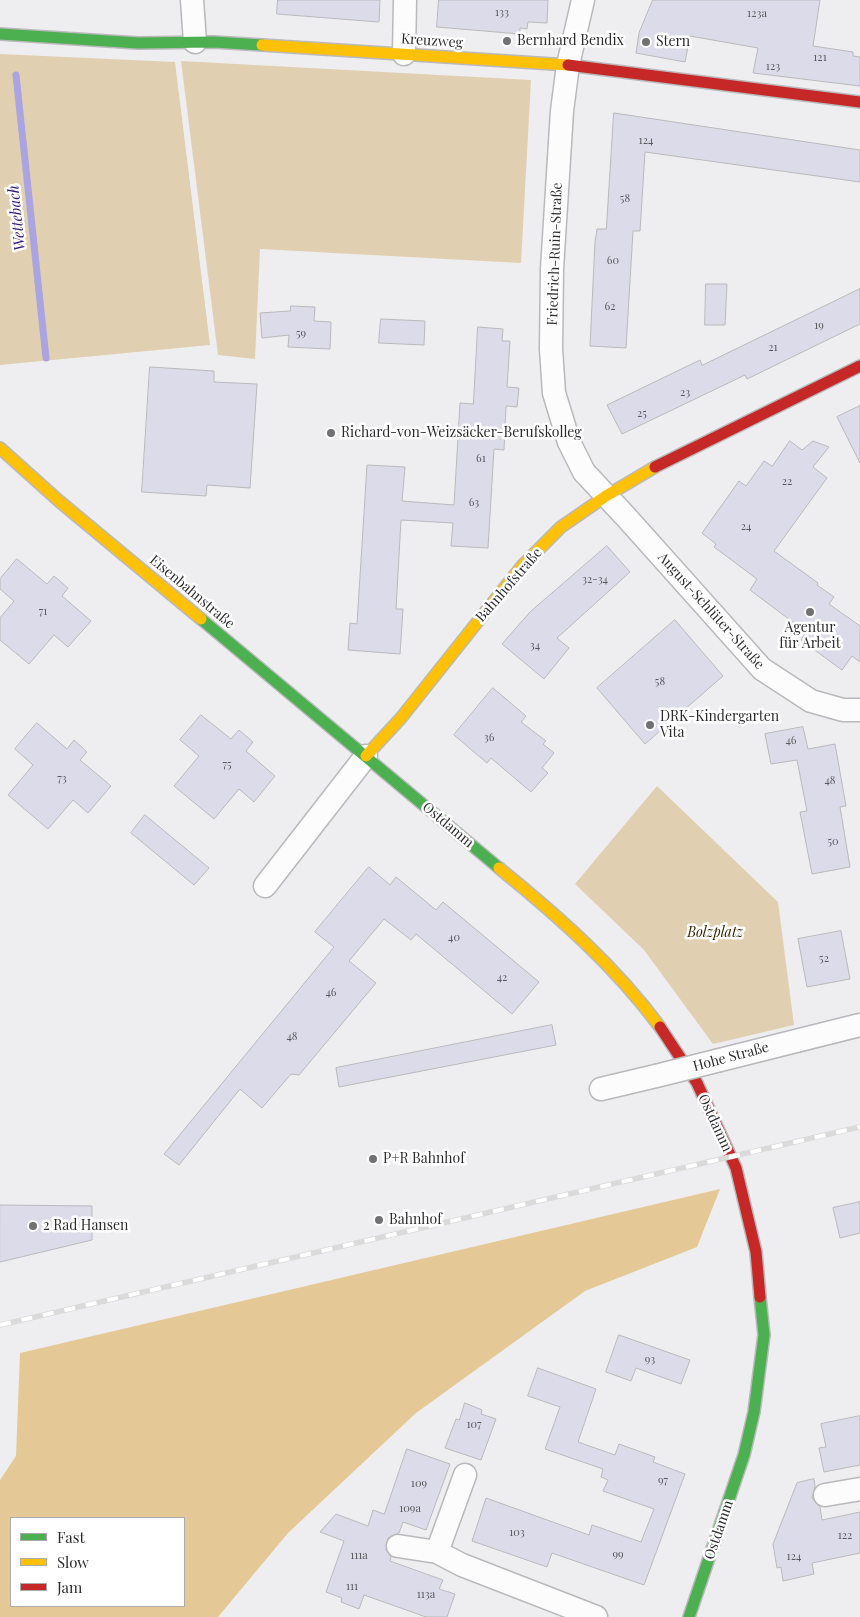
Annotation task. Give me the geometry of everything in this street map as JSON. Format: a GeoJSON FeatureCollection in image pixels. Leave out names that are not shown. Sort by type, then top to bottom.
{"type":"FeatureCollection","features":[{"type":"Feature","properties":{"kind":"street"},"geometry":{"type":"LineString","coordinates":[[192,0],[194,42]]}},
{"type":"Feature","properties":{"kind":"street"},"geometry":{"type":"LineString","coordinates":[[404,54],[405,0]]}},
{"type":"Feature","properties":{"kind":"street","name":"Friedrich-Ruin-Straße"},"geometry":{"type":"LineString","coordinates":[[583,0],[568,65],[562,111],[552,269],[551,349],[554,393],[569,442],[584,472],[606,496]]}},
{"type":"Feature","properties":{"kind":"street","name":"Kreuzweg"},"geometry":{"type":"LineString","coordinates":[[0,34],[138,43],[194,42],[568,65],[860,102]]}},
{"type":"Feature","properties":{"kind":"street","name":"Bahnhofstraße"},"geometry":{"type":"LineString","coordinates":[[265,886],[366,756],[401,718],[522,566],[561,527],[606,496],[648,471],[860,366]]}},
{"type":"Feature","properties":{"kind":"street","name":"Eisenbahnstraße"},"geometry":{"type":"LineString","coordinates":[[0,448],[66,507],[366,756]]}},
{"type":"Feature","properties":{"kind":"street","name":"August-Schlüter-Straße"},"geometry":{"type":"LineString","coordinates":[[606,496],[762,669],[811,701],[843,710],[860,710]]}},
{"type":"Feature","properties":{"kind":"street","name":"Ostdamm"},"geometry":{"type":"LineString","coordinates":[[366,756],[556,915],[644,1005],[674,1046],[697,1083],[736,1168],[756,1252],[764,1335],[754,1412],[744,1455],[689,1617]]}},
{"type":"Feature","properties":{"kind":"street","name":"Hohe Straße"},"geometry":{"type":"LineString","coordinates":[[601,1089],[860,1025]]}},
{"type":"Feature","properties":{"kind":"street"},"geometry":{"type":"LineString","coordinates":[[437,1552],[465,1475]]}},
{"type":"Feature","properties":{"kind":"street"},"geometry":{"type":"LineString","coordinates":[[825,1495],[860,1489]]}},
{"type":"Feature","properties":{"kind":"street"},"geometry":{"type":"LineString","coordinates":[[398,1546],[437,1552],[462,1565],[596,1617]]}},
{"type":"Feature","properties":{"kind":"green space"},"geometry":{"type":"Polygon","coordinates":[[[0,54],[175,62],[210,345],[0,365],[0,54]]]}},
{"type":"Feature","properties":{"kind":"green space"},"geometry":{"type":"Polygon","coordinates":[[[181,61],[531,80],[521,263],[260,249],[255,359],[218,355],[181,61]]]}},
{"type":"Feature","properties":{"kind":"green space","name":"Bolzplatz"},"geometry":{"type":"Polygon","coordinates":[[[657,786],[778,902],[794,1025],[713,1044],[644,950],[575,884],[657,786]]]}},
{"type":"Feature","properties":{"kind":"shaded area"},"geometry":{"type":"Polygon","coordinates":[[[720,1189],[697,1247],[585,1291],[416,1413],[288,1533],[218,1617],[0,1617],[0,1480],[16,1456],[20,1353],[720,1189]]]}},
{"type":"Feature","properties":{"kind":"building"},"geometry":{"type":"Polygon","coordinates":[[[278,0],[380,0],[379,22],[277,14],[278,0]]]}},
{"type":"Feature","properties":{"kind":"building"},"geometry":{"type":"Polygon","coordinates":[[[439,0],[548,0],[547,23],[528,22],[527,29],[520,28],[520,34],[437,27],[439,0]]]}},
{"type":"Feature","properties":{"kind":"building"},"geometry":{"type":"Polygon","coordinates":[[[653,0],[820,0],[813,46],[853,52],[853,56],[860,57],[860,86],[753,73],[758,48],[690,36],[685,62],[636,53],[639,33],[653,0]]]}},
{"type":"Feature","properties":{"kind":"building"},"geometry":{"type":"Polygon","coordinates":[[[614,113],[860,150],[860,182],[645,152],[640,231],[633,231],[626,348],[590,346],[595,242],[597,229],[606,229],[614,113]]]}},
{"type":"Feature","properties":{"kind":"building"},"geometry":{"type":"Polygon","coordinates":[[[706,284],[727,284],[725,325],[705,325],[706,284]]]}},
{"type":"Feature","properties":{"kind":"building"},"geometry":{"type":"Polygon","coordinates":[[[860,289],[860,324],[747,379],[745,375],[622,434],[607,405],[700,360],[702,365],[860,289]]]}},
{"type":"Feature","properties":{"kind":"building"},"geometry":{"type":"Polygon","coordinates":[[[291,306],[315,307],[314,321],[331,322],[330,349],[288,347],[289,335],[262,338],[260,313],[290,311],[291,306]]]}},
{"type":"Feature","properties":{"kind":"building"},"geometry":{"type":"Polygon","coordinates":[[[381,319],[425,321],[424,345],[379,343],[381,319]]]}},
{"type":"Feature","properties":{"kind":"building"},"geometry":{"type":"Polygon","coordinates":[[[478,327],[503,329],[502,341],[510,341],[507,387],[519,388],[517,407],[506,406],[504,450],[494,449],[488,548],[451,546],[453,523],[401,520],[396,609],[403,609],[400,654],[348,650],[350,623],[357,624],[367,465],[405,467],[402,501],[454,505],[460,403],[473,404],[478,327]]]}},
{"type":"Feature","properties":{"kind":"building"},"geometry":{"type":"Polygon","coordinates":[[[150,367],[214,371],[214,382],[257,384],[250,488],[207,485],[206,496],[142,492],[150,367]]]}},
{"type":"Feature","properties":{"kind":"building"},"geometry":{"type":"Polygon","coordinates":[[[860,406],[860,463],[837,417],[860,406]]]}},
{"type":"Feature","properties":{"kind":"building"},"geometry":{"type":"Polygon","coordinates":[[[790,441],[802,450],[813,441],[829,447],[813,467],[827,478],[774,551],[818,583],[817,585],[834,597],[829,604],[860,626],[860,662],[852,656],[842,670],[801,640],[806,632],[750,590],[757,579],[714,547],[716,544],[702,533],[739,481],[746,486],[764,461],[772,466],[790,441]]]}},
{"type":"Feature","properties":{"kind":"building"},"geometry":{"type":"Polygon","coordinates":[[[607,546],[630,572],[557,638],[569,648],[544,679],[502,644],[530,612],[607,546]]]}},
{"type":"Feature","properties":{"kind":"building"},"geometry":{"type":"Polygon","coordinates":[[[17,559],[47,584],[54,576],[68,588],[62,596],[91,621],[68,647],[54,635],[29,664],[0,640],[0,618],[14,601],[0,589],[0,579],[17,559]]]}},
{"type":"Feature","properties":{"kind":"building"},"geometry":{"type":"Polygon","coordinates":[[[675,620],[723,676],[645,744],[597,688],[675,620]]]}},
{"type":"Feature","properties":{"kind":"building"},"geometry":{"type":"Polygon","coordinates":[[[493,688],[526,716],[521,722],[546,741],[543,744],[554,753],[542,768],[548,773],[531,792],[491,758],[487,763],[454,735],[493,688]]]}},
{"type":"Feature","properties":{"kind":"building"},"geometry":{"type":"Polygon","coordinates":[[[201,715],[231,739],[239,730],[253,742],[246,751],[275,776],[254,802],[239,789],[214,819],[174,786],[199,756],[180,740],[201,715]]]}},
{"type":"Feature","properties":{"kind":"building"},"geometry":{"type":"Polygon","coordinates":[[[37,723],[67,749],[74,740],[87,752],[80,760],[111,786],[88,813],[73,800],[48,829],[8,795],[33,765],[15,749],[37,723]]]}},
{"type":"Feature","properties":{"kind":"building"},"geometry":{"type":"Polygon","coordinates":[[[803,727],[808,749],[835,744],[846,806],[840,807],[850,867],[812,874],[800,812],[807,811],[797,760],[771,764],[765,734],[803,727]]]}},
{"type":"Feature","properties":{"kind":"building"},"geometry":{"type":"Polygon","coordinates":[[[145,815],[209,868],[194,885],[131,833],[145,815]]]}},
{"type":"Feature","properties":{"kind":"building"},"geometry":{"type":"Polygon","coordinates":[[[369,867],[390,885],[396,877],[436,910],[443,902],[539,982],[512,1014],[416,934],[411,940],[384,919],[349,961],[376,983],[299,1075],[291,1074],[262,1108],[240,1089],[179,1165],[164,1154],[334,947],[315,932],[369,867]]]}},
{"type":"Feature","properties":{"kind":"building"},"geometry":{"type":"Polygon","coordinates":[[[841,931],[850,979],[807,987],[798,939],[841,931]]]}},
{"type":"Feature","properties":{"kind":"building"},"geometry":{"type":"Polygon","coordinates":[[[552,1025],[556,1045],[339,1087],[336,1068],[552,1025]]]}},
{"type":"Feature","properties":{"kind":"building"},"geometry":{"type":"Polygon","coordinates":[[[860,1202],[860,1233],[840,1238],[833,1208],[860,1202]]]}},
{"type":"Feature","properties":{"kind":"building"},"geometry":{"type":"Polygon","coordinates":[[[0,1205],[92,1206],[92,1240],[0,1262],[0,1205]]]}},
{"type":"Feature","properties":{"kind":"building"},"geometry":{"type":"Polygon","coordinates":[[[619,1335],[690,1360],[681,1384],[636,1368],[631,1381],[606,1372],[619,1335]]]}},
{"type":"Feature","properties":{"kind":"building"},"geometry":{"type":"Polygon","coordinates":[[[538,1368],[596,1389],[578,1442],[615,1455],[619,1444],[655,1457],[653,1462],[685,1474],[644,1585],[552,1553],[547,1567],[472,1541],[486,1498],[589,1535],[592,1525],[641,1542],[654,1509],[603,1491],[608,1480],[601,1477],[603,1469],[545,1449],[560,1407],[528,1396],[538,1368]]]}},
{"type":"Feature","properties":{"kind":"building"},"geometry":{"type":"Polygon","coordinates":[[[465,1403],[482,1410],[481,1414],[496,1419],[481,1460],[445,1448],[456,1419],[459,1420],[465,1403]]]}},
{"type":"Feature","properties":{"kind":"building"},"geometry":{"type":"Polygon","coordinates":[[[860,1416],[860,1465],[824,1472],[819,1448],[826,1447],[821,1424],[860,1416]]]}},
{"type":"Feature","properties":{"kind":"building"},"geometry":{"type":"Polygon","coordinates":[[[407,1449],[450,1464],[426,1530],[403,1522],[399,1533],[388,1538],[386,1550],[391,1557],[390,1561],[443,1580],[439,1589],[455,1594],[447,1617],[426,1617],[364,1595],[359,1609],[341,1602],[342,1598],[326,1592],[344,1541],[320,1532],[336,1514],[368,1526],[373,1510],[384,1514],[407,1449]]]}},
{"type":"Feature","properties":{"kind":"building"},"geometry":{"type":"Polygon","coordinates":[[[814,1479],[815,1486],[812,1498],[820,1507],[822,1520],[860,1512],[860,1553],[812,1563],[814,1574],[783,1581],[781,1567],[777,1568],[773,1544],[797,1483],[814,1479]]]}},
{"type":"Feature","properties":{"kind":"waterway","name":"Wettebach"},"geometry":{"type":"LineString","coordinates":[[16,75],[46,358]]}},
{"type":"Feature","properties":{"kind":"railway"},"geometry":{"type":"LineString","coordinates":[[0,1325],[860,1127]]}},
{"type":"Feature","properties":{"kind":"traffic: fast"},"geometry":{"type":"LineString","coordinates":[[0,34],[138,43],[214,42],[262,45]]}},
{"type":"Feature","properties":{"kind":"traffic: fast"},"geometry":{"type":"LineString","coordinates":[[201,619],[499,868]]}},
{"type":"Feature","properties":{"kind":"traffic: fast"},"geometry":{"type":"LineString","coordinates":[[689,1617],[744,1455],[754,1412],[764,1335],[760,1297]]}},
{"type":"Feature","properties":{"kind":"traffic: slow"},"geometry":{"type":"LineString","coordinates":[[262,45],[568,65]]}},
{"type":"Feature","properties":{"kind":"traffic: slow"},"geometry":{"type":"LineString","coordinates":[[0,448],[59,501],[201,619]]}},
{"type":"Feature","properties":{"kind":"traffic: slow"},"geometry":{"type":"LineString","coordinates":[[366,756],[401,718],[522,566],[561,527],[606,496],[655,467]]}},
{"type":"Feature","properties":{"kind":"traffic: slow"},"geometry":{"type":"LineString","coordinates":[[499,868],[585,943],[624,983],[660,1027]]}},
{"type":"Feature","properties":{"kind":"traffic: jam"},"geometry":{"type":"LineString","coordinates":[[568,65],[860,102]]}},
{"type":"Feature","properties":{"kind":"traffic: jam"},"geometry":{"type":"LineString","coordinates":[[655,467],[860,366]]}},
{"type":"Feature","properties":{"kind":"traffic: jam"},"geometry":{"type":"LineString","coordinates":[[660,1027],[697,1083],[736,1168],[756,1252],[760,1297]]}},
{"type":"Feature","properties":{"kind":"place","name":"Bernhard Bendix"},"geometry":{"type":"Point","coordinates":[507,41]}},
{"type":"Feature","properties":{"kind":"place","name":"Stern"},"geometry":{"type":"Point","coordinates":[646,42]}},
{"type":"Feature","properties":{"kind":"place","name":"Richard-von-Weizsäcker-Berufskolleg"},"geometry":{"type":"Point","coordinates":[331,433]}},
{"type":"Feature","properties":{"kind":"place","name":"Agentur für Arbeit"},"geometry":{"type":"Point","coordinates":[810,612]}},
{"type":"Feature","properties":{"kind":"place","name":"DRK-Kindergarten Vita"},"geometry":{"type":"Point","coordinates":[650,725]}},
{"type":"Feature","properties":{"kind":"place","name":"P+R Bahnhof"},"geometry":{"type":"Point","coordinates":[373,1159]}},
{"type":"Feature","properties":{"kind":"place","name":"Bahnhof"},"geometry":{"type":"Point","coordinates":[379,1220]}},
{"type":"Feature","properties":{"kind":"place","name":"2 Rad Hansen"},"geometry":{"type":"Point","coordinates":[33,1226]}}]}
